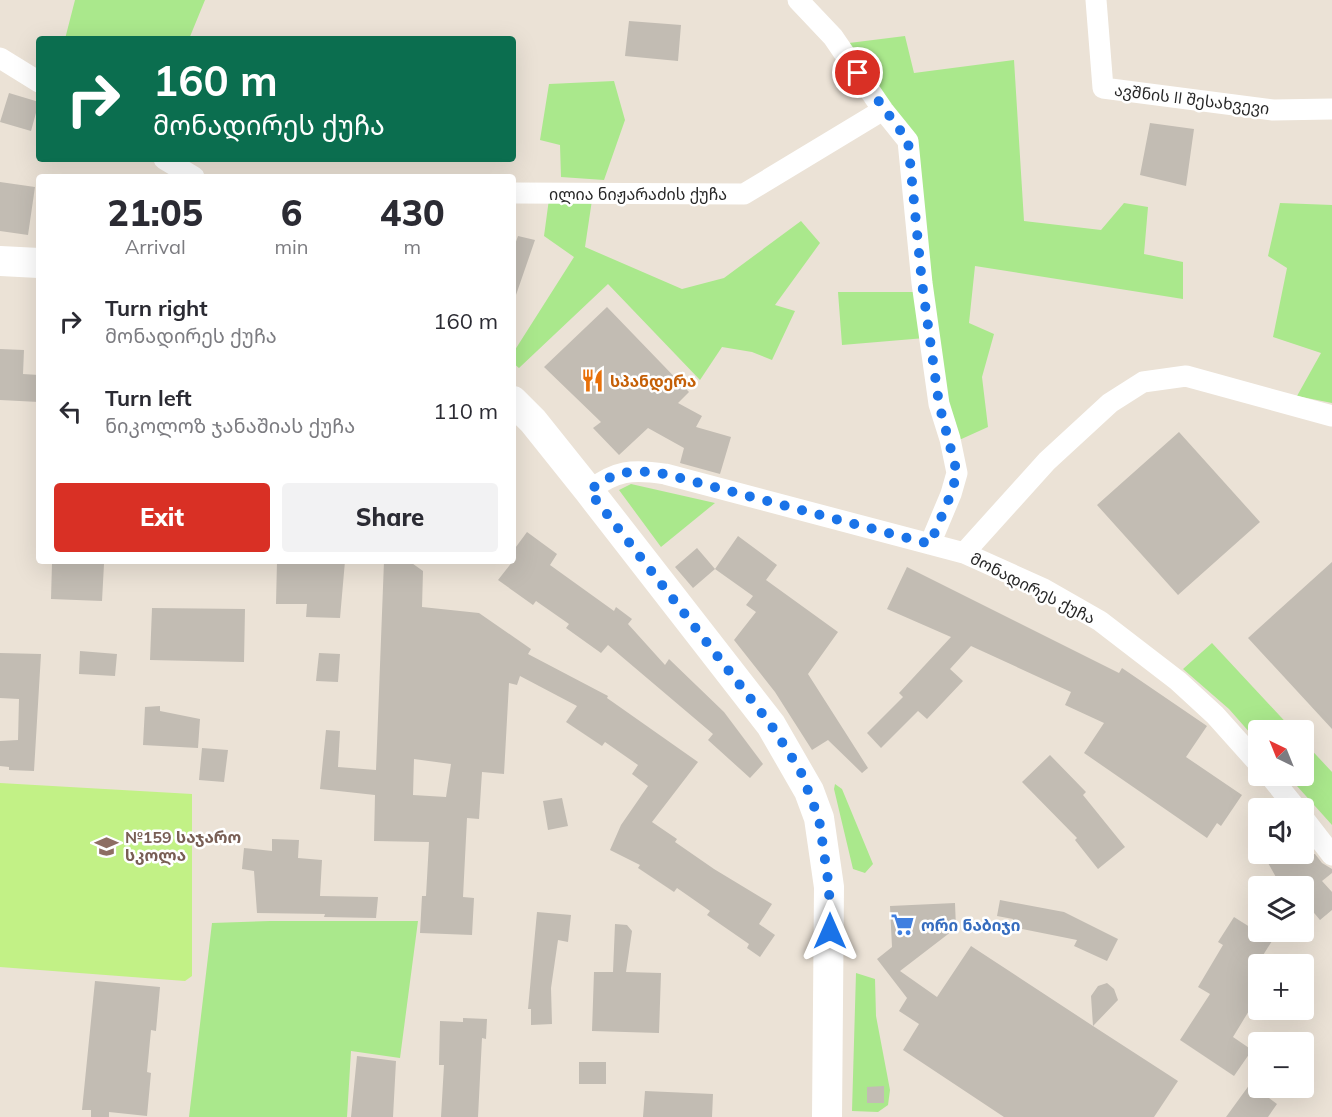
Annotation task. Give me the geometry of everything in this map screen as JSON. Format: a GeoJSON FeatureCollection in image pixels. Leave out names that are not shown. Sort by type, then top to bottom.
{"type":"FeatureCollection","features":[{"type":"Feature","properties":{"kind":"main road"},"geometry":{"type":"LineString","coordinates":[[0,261],[36,263]]}},
{"type":"Feature","properties":{"kind":"main road"},"geometry":{"type":"LineString","coordinates":[[516,404],[589,491],[771,725],[809,791],[819,819],[829,887],[827,1117]]}},
{"type":"Feature","properties":{"kind":"street"},"geometry":{"type":"LineString","coordinates":[[798,0],[833,37],[883,110],[908,141],[922,283],[938,393],[957,473],[951,494],[930,544]]}},
{"type":"Feature","properties":{"kind":"street","name":"ავშნის II შესახვევი"},"geometry":{"type":"LineString","coordinates":[[1096,0],[1103,88],[1273,110],[1332,109]]}},
{"type":"Feature","properties":{"kind":"street"},"geometry":{"type":"LineString","coordinates":[[0,58],[36,80]]}},
{"type":"Feature","properties":{"kind":"street","name":"ილია ნიჟარაძის ქუჩა"},"geometry":{"type":"LineString","coordinates":[[516,193],[744,194],[883,110]]}},
{"type":"Feature","properties":{"kind":"street"},"geometry":{"type":"LineString","coordinates":[[170,162],[189,174]]}},
{"type":"Feature","properties":{"kind":"street"},"geometry":{"type":"LineString","coordinates":[[964,553],[1047,461],[1110,404],[1143,382],[1186,376],[1332,416]]}},
{"type":"Feature","properties":{"kind":"street","name":"მონადირეს ქუჩა"},"geometry":{"type":"LineString","coordinates":[[589,491],[605,478],[636,470],[647,471],[964,553],[1044,589],[1100,621],[1193,694],[1248,752]]}},
{"type":"Feature","properties":{"kind":"street"},"geometry":{"type":"LineString","coordinates":[[1278,786],[1288,798]]}},
{"type":"Feature","properties":{"kind":"street"},"geometry":{"type":"LineString","coordinates":[[1314,832],[1332,855]]}},
{"type":"Feature","properties":{"kind":"green space"},"geometry":{"type":"Polygon","coordinates":[[[75,0],[205,0],[190,36],[66,36],[75,0]]]}},
{"type":"Feature","properties":{"kind":"green space"},"geometry":{"type":"Polygon","coordinates":[[[905,36],[914,73],[1014,60],[1024,221],[1101,230],[1124,203],[1148,207],[1144,254],[1183,262],[1183,299],[975,266],[969,323],[994,334],[982,377],[988,427],[957,441],[946,399],[915,142],[849,43],[905,36]]]}},
{"type":"Feature","properties":{"kind":"green space"},"geometry":{"type":"Polygon","coordinates":[[[614,81],[625,120],[604,180],[561,177],[560,145],[540,140],[549,84],[614,81]]]}},
{"type":"Feature","properties":{"kind":"green space"},"geometry":{"type":"Polygon","coordinates":[[[549,199],[592,200],[585,247],[682,289],[724,278],[801,221],[820,243],[775,305],[795,311],[772,360],[752,352],[722,347],[700,380],[608,284],[519,368],[516,366],[516,348],[574,257],[544,236],[549,199]]]}},
{"type":"Feature","properties":{"kind":"green space"},"geometry":{"type":"Polygon","coordinates":[[[1280,203],[1332,205],[1332,403],[1297,396],[1321,353],[1273,337],[1287,268],[1268,256],[1280,203]]]}},
{"type":"Feature","properties":{"kind":"green space"},"geometry":{"type":"Polygon","coordinates":[[[838,292],[919,292],[925,338],[842,345],[838,292]]]}},
{"type":"Feature","properties":{"kind":"green space"},"geometry":{"type":"Polygon","coordinates":[[[631,484],[715,503],[661,547],[619,490],[631,484]]]}},
{"type":"Feature","properties":{"kind":"green space"},"geometry":{"type":"Polygon","coordinates":[[[1212,643],[1284,720],[1248,720],[1248,731],[1229,709],[1183,669],[1212,643]]]}},
{"type":"Feature","properties":{"kind":"green space"},"geometry":{"type":"Polygon","coordinates":[[[1314,753],[1332,772],[1332,825],[1314,805],[1314,798],[1308,798],[1297,786],[1314,786],[1314,753]]]}},
{"type":"Feature","properties":{"kind":"green space","name":"№159 საჯარო სკოლა"},"geometry":{"type":"Polygon","coordinates":[[[0,783],[192,794],[192,976],[185,981],[0,967],[0,783]]]}},
{"type":"Feature","properties":{"kind":"green space"},"geometry":{"type":"Polygon","coordinates":[[[835,784],[842,789],[873,864],[865,873],[853,869],[834,789],[835,784]]]}},
{"type":"Feature","properties":{"kind":"green space"},"geometry":{"type":"Polygon","coordinates":[[[418,921],[400,1058],[351,1051],[347,1117],[189,1117],[212,923],[418,921]]]}},
{"type":"Feature","properties":{"kind":"green space"},"geometry":{"type":"Polygon","coordinates":[[[856,973],[875,979],[876,1016],[890,1090],[888,1105],[878,1112],[852,1111],[856,973]]]}},
{"type":"Feature","properties":{"kind":"building"},"geometry":{"type":"Polygon","coordinates":[[[629,21],[681,25],[678,61],[625,56],[629,21]]]}},
{"type":"Feature","properties":{"kind":"building"},"geometry":{"type":"Polygon","coordinates":[[[9,93],[36,101],[36,113],[31,131],[0,122],[9,93]]]}},
{"type":"Feature","properties":{"kind":"building"},"geometry":{"type":"Polygon","coordinates":[[[1150,123],[1194,129],[1186,186],[1140,175],[1150,123]]]}},
{"type":"Feature","properties":{"kind":"building"},"geometry":{"type":"Polygon","coordinates":[[[0,182],[35,187],[28,235],[0,231],[0,182]]]}},
{"type":"Feature","properties":{"kind":"building"},"geometry":{"type":"Polygon","coordinates":[[[518,236],[535,240],[516,295],[516,242],[518,236]]]}},
{"type":"Feature","properties":{"kind":"building"},"geometry":{"type":"Polygon","coordinates":[[[607,307],[689,392],[678,403],[702,416],[696,427],[731,437],[720,474],[680,463],[684,448],[648,428],[619,455],[593,428],[601,422],[544,367],[607,307]]]}},
{"type":"Feature","properties":{"kind":"building"},"geometry":{"type":"Polygon","coordinates":[[[0,349],[24,350],[23,374],[36,375],[36,402],[0,400],[0,349]]]}},
{"type":"Feature","properties":{"kind":"building"},"geometry":{"type":"Polygon","coordinates":[[[1179,432],[1260,522],[1178,595],[1097,505],[1179,432]]]}},
{"type":"Feature","properties":{"kind":"building"},"geometry":{"type":"Polygon","coordinates":[[[527,532],[557,554],[550,565],[614,611],[616,607],[632,619],[628,624],[665,665],[669,659],[724,712],[763,764],[750,778],[708,740],[713,734],[608,645],[601,653],[566,628],[569,624],[536,601],[533,605],[498,580],[511,564],[516,564],[516,547],[527,532]]]}},
{"type":"Feature","properties":{"kind":"building"},"geometry":{"type":"Polygon","coordinates":[[[738,536],[777,565],[766,580],[838,632],[808,674],[868,768],[862,773],[828,740],[812,750],[775,692],[734,640],[756,612],[746,605],[753,596],[715,569],[738,536]]]}},
{"type":"Feature","properties":{"kind":"building"},"geometry":{"type":"Polygon","coordinates":[[[697,548],[715,569],[693,588],[675,567],[697,548]]]}},
{"type":"Feature","properties":{"kind":"building"},"geometry":{"type":"Polygon","coordinates":[[[1332,562],[1332,729],[1248,638],[1332,562]]]}},
{"type":"Feature","properties":{"kind":"building"},"geometry":{"type":"Polygon","coordinates":[[[52,564],[104,564],[102,601],[51,599],[52,564]]]}},
{"type":"Feature","properties":{"kind":"building"},"geometry":{"type":"Polygon","coordinates":[[[277,564],[345,564],[340,618],[306,617],[307,604],[276,604],[277,564]]]}},
{"type":"Feature","properties":{"kind":"building"},"geometry":{"type":"Polygon","coordinates":[[[384,564],[413,564],[423,571],[422,607],[479,613],[531,649],[528,654],[608,696],[607,698],[698,762],[652,822],[677,839],[675,842],[714,869],[772,904],[759,924],[775,935],[760,957],[747,948],[749,944],[707,915],[710,911],[677,888],[674,892],[638,868],[640,865],[610,850],[621,825],[648,786],[632,774],[638,765],[605,742],[602,746],[566,722],[577,706],[520,676],[517,685],[509,683],[504,774],[482,772],[479,819],[467,818],[463,897],[474,898],[472,935],[420,933],[422,896],[426,896],[429,842],[374,841],[375,795],[320,789],[326,730],[340,731],[338,767],[376,770],[384,564]],[[414,759],[413,795],[446,797],[451,764],[414,759]]]}},
{"type":"Feature","properties":{"kind":"building"},"geometry":{"type":"Polygon","coordinates":[[[907,567],[1119,673],[1122,668],[1207,726],[1186,757],[1242,795],[1221,826],[1217,823],[1207,838],[1084,753],[1104,723],[1065,705],[1071,692],[971,646],[950,669],[963,681],[927,719],[918,711],[881,748],[867,733],[903,697],[899,693],[951,637],[887,609],[907,567]]]}},
{"type":"Feature","properties":{"kind":"building"},"geometry":{"type":"Polygon","coordinates":[[[152,608],[245,609],[244,662],[150,660],[152,608]]]}},
{"type":"Feature","properties":{"kind":"building"},"geometry":{"type":"Polygon","coordinates":[[[80,651],[117,654],[115,676],[79,674],[80,651]]]}},
{"type":"Feature","properties":{"kind":"building"},"geometry":{"type":"Polygon","coordinates":[[[0,653],[41,654],[34,771],[9,770],[9,767],[0,766],[0,741],[18,740],[19,699],[0,698],[0,653]]]}},
{"type":"Feature","properties":{"kind":"building"},"geometry":{"type":"Polygon","coordinates":[[[319,653],[340,654],[338,682],[316,681],[319,653]]]}},
{"type":"Feature","properties":{"kind":"building"},"geometry":{"type":"Polygon","coordinates":[[[160,706],[160,711],[200,719],[198,748],[143,745],[145,707],[160,706]]]}},
{"type":"Feature","properties":{"kind":"building"},"geometry":{"type":"Polygon","coordinates":[[[202,748],[228,750],[224,782],[199,780],[202,748]]]}},
{"type":"Feature","properties":{"kind":"building"},"geometry":{"type":"Polygon","coordinates":[[[1050,755],[1086,792],[1083,795],[1125,847],[1098,869],[1075,840],[1077,838],[1022,782],[1050,755]]]}},
{"type":"Feature","properties":{"kind":"building"},"geometry":{"type":"Polygon","coordinates":[[[562,798],[568,826],[548,830],[543,801],[562,798]]]}},
{"type":"Feature","properties":{"kind":"building"},"geometry":{"type":"Polygon","coordinates":[[[272,839],[299,840],[298,858],[322,860],[320,896],[378,897],[376,918],[324,917],[325,914],[257,913],[254,871],[242,869],[244,848],[272,851],[272,839]]]}},
{"type":"Feature","properties":{"kind":"building"},"geometry":{"type":"Polygon","coordinates":[[[1315,854],[1322,863],[1332,869],[1332,873],[1322,881],[1332,892],[1332,910],[1320,920],[1314,913],[1314,876],[1275,876],[1269,864],[1314,864],[1315,854]]]}},
{"type":"Feature","properties":{"kind":"building"},"geometry":{"type":"Polygon","coordinates":[[[1000,900],[1064,912],[1118,939],[1107,961],[1074,946],[1077,940],[1012,927],[1013,919],[997,916],[1000,900]]]}},
{"type":"Feature","properties":{"kind":"building"},"geometry":{"type":"Polygon","coordinates":[[[955,903],[956,928],[900,971],[937,997],[971,946],[1178,1081],[1154,1117],[1004,1117],[903,1050],[919,1024],[899,1011],[907,998],[877,959],[892,947],[890,906],[955,903]]]}},
{"type":"Feature","properties":{"kind":"building"},"geometry":{"type":"Polygon","coordinates":[[[537,912],[571,915],[568,942],[558,940],[551,988],[552,1024],[531,1025],[531,1009],[528,1009],[537,912]]]}},
{"type":"Feature","properties":{"kind":"building"},"geometry":{"type":"Polygon","coordinates":[[[1234,917],[1248,926],[1248,942],[1271,942],[1264,954],[1248,954],[1248,1012],[1233,1037],[1248,1047],[1248,1056],[1234,1076],[1180,1040],[1210,994],[1198,987],[1223,945],[1218,942],[1234,917]]]}},
{"type":"Feature","properties":{"kind":"building"},"geometry":{"type":"Polygon","coordinates":[[[615,924],[627,925],[632,931],[626,972],[661,973],[659,1033],[592,1031],[594,972],[613,972],[615,924]]]}},
{"type":"Feature","properties":{"kind":"building"},"geometry":{"type":"Polygon","coordinates":[[[95,981],[160,987],[156,1031],[151,1030],[147,1072],[151,1073],[147,1116],[109,1112],[109,1117],[91,1117],[91,1110],[82,1110],[95,981]]]}},
{"type":"Feature","properties":{"kind":"building"},"geometry":{"type":"Polygon","coordinates":[[[1107,983],[1114,989],[1118,1000],[1093,1026],[1091,996],[1098,986],[1107,983]]]}},
{"type":"Feature","properties":{"kind":"building"},"geometry":{"type":"Polygon","coordinates":[[[463,1018],[487,1019],[486,1039],[482,1038],[478,1117],[441,1117],[444,1065],[439,1065],[440,1021],[463,1022],[463,1018]]]}},
{"type":"Feature","properties":{"kind":"building"},"geometry":{"type":"Polygon","coordinates":[[[357,1056],[396,1061],[393,1117],[351,1117],[357,1056]]]}},
{"type":"Feature","properties":{"kind":"building"},"geometry":{"type":"Polygon","coordinates":[[[579,1062],[606,1062],[606,1084],[579,1084],[579,1062]]]}},
{"type":"Feature","properties":{"kind":"building"},"geometry":{"type":"Polygon","coordinates":[[[884,1086],[884,1103],[867,1103],[867,1087],[884,1086]]]}},
{"type":"Feature","properties":{"kind":"building"},"geometry":{"type":"Polygon","coordinates":[[[1248,1087],[1248,1098],[1269,1098],[1277,1104],[1268,1117],[1226,1117],[1248,1087]]]}},
{"type":"Feature","properties":{"kind":"building"},"geometry":{"type":"Polygon","coordinates":[[[645,1091],[713,1094],[712,1117],[643,1117],[645,1091]]]}},
{"type":"Feature","properties":{"kind":"place","name":"სპანდერა"},"geometry":{"type":"Point","coordinates":[592,381]}},
{"type":"Feature","properties":{"kind":"place","name":"№159 საჯარო სკოლა"},"geometry":{"type":"Point","coordinates":[107,846]}},
{"type":"Feature","properties":{"kind":"place","name":"ორი ნაბიჯი"},"geometry":{"type":"Point","coordinates":[903,925]}},
{"type":"Feature","properties":{"kind":"route"},"geometry":{"type":"LineString","coordinates":[[830,931],[829,887],[819,819],[800,770],[771,725],[589,491],[605,478],[636,470],[665,474],[930,544],[951,494],[957,473],[950,439],[939,404],[922,283],[908,141],[858,73]]}}]}
